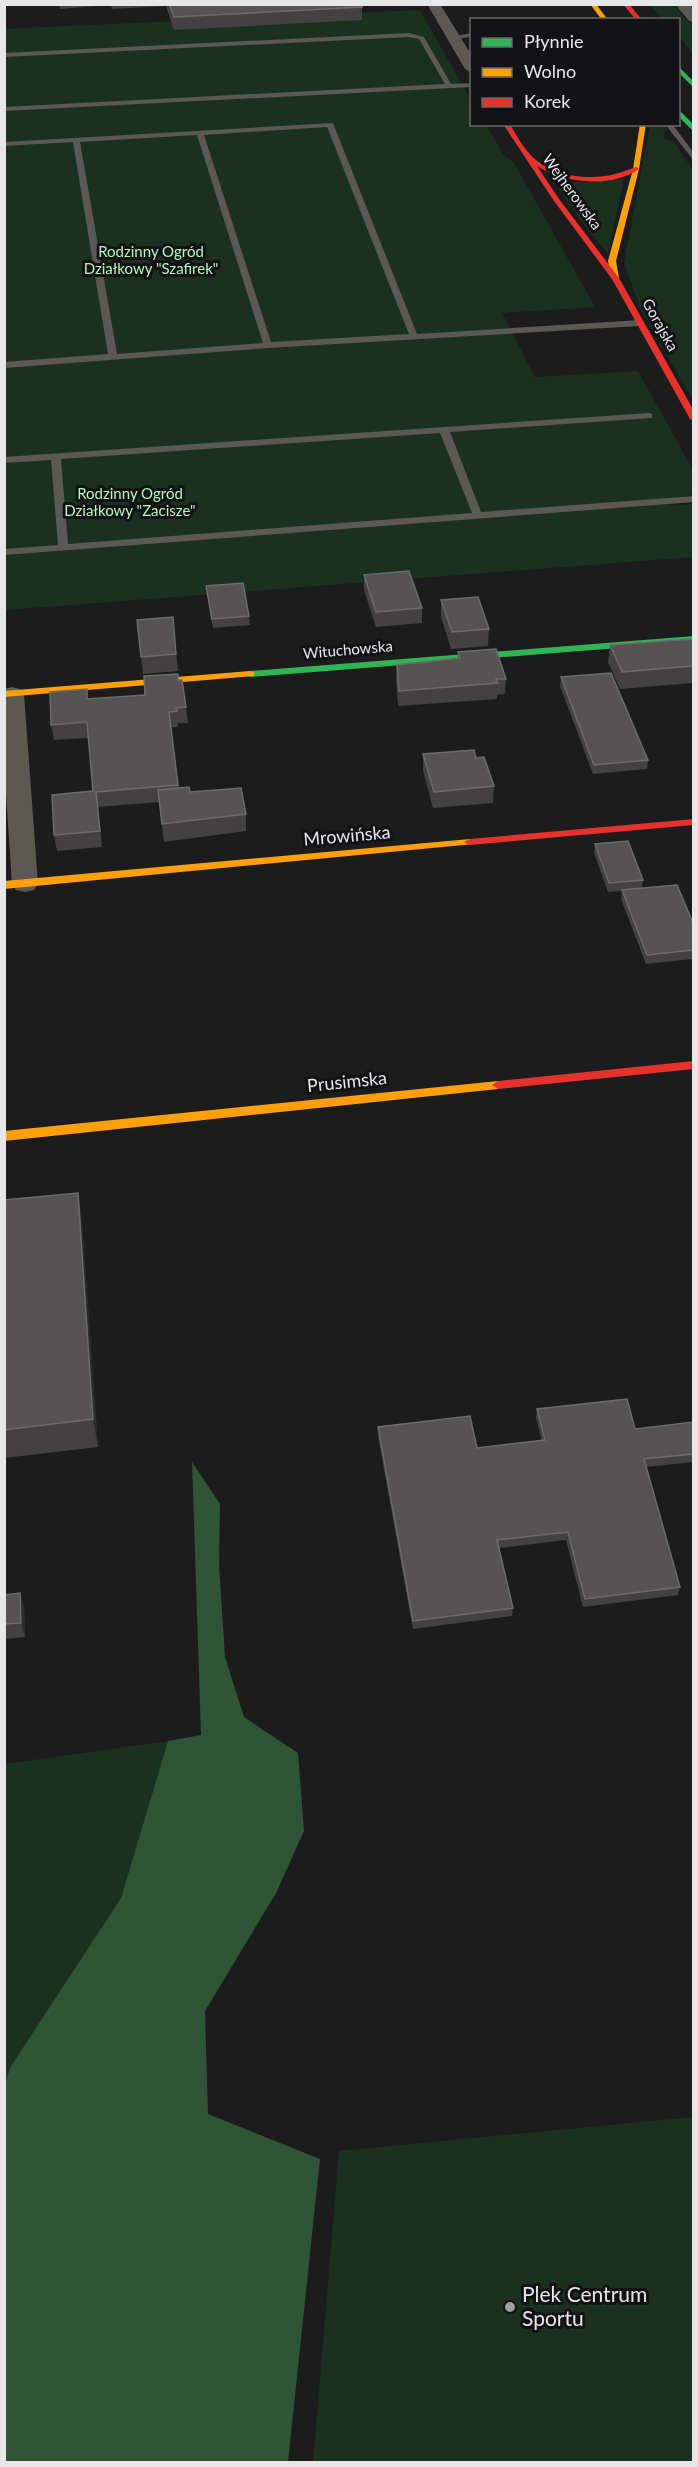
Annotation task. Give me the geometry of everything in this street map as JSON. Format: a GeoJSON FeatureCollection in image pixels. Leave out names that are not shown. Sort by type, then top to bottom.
{"type":"FeatureCollection","features":[{"type":"Feature","properties":{"kind":"street"},"geometry":{"type":"LineString","coordinates":[[433,4],[470,67]]}},
{"type":"Feature","properties":{"kind":"street"},"geometry":{"type":"LineString","coordinates":[[593,4],[603,18]]}},
{"type":"Feature","properties":{"kind":"street"},"geometry":{"type":"LineString","coordinates":[[681,4],[693,18]]}},
{"type":"Feature","properties":{"kind":"street"},"geometry":{"type":"LineString","coordinates":[[680,70],[693,86]]}},
{"type":"Feature","properties":{"kind":"street"},"geometry":{"type":"LineString","coordinates":[[680,114],[693,130]]}},
{"type":"Feature","properties":{"kind":"street","name":"Wejherowska"},"geometry":{"type":"LineString","coordinates":[[507,126],[522,151],[615,278]]}},
{"type":"Feature","properties":{"kind":"street"},"geometry":{"type":"LineString","coordinates":[[615,278],[612,261],[636,168],[643,126]]}},
{"type":"Feature","properties":{"kind":"street"},"geometry":{"type":"LineString","coordinates":[[522,151],[545,170],[573,177],[607,178],[623,175],[636,168]]}},
{"type":"Feature","properties":{"kind":"street","name":"Gorajska"},"geometry":{"type":"LineString","coordinates":[[615,278],[693,419]]}},
{"type":"Feature","properties":{"kind":"street","name":"Wituchowska"},"geometry":{"type":"LineString","coordinates":[[8,694],[693,639]]}},
{"type":"Feature","properties":{"kind":"street"},"geometry":{"type":"LineString","coordinates":[[8,694],[15,885]]}},
{"type":"Feature","properties":{"kind":"street","name":"Mrowińska"},"geometry":{"type":"LineString","coordinates":[[15,885],[693,822]]}},
{"type":"Feature","properties":{"kind":"street","name":"Prusimska"},"geometry":{"type":"LineString","coordinates":[[4,1136],[693,1065]]}},
{"type":"Feature","properties":{"kind":"lane"},"geometry":{"type":"LineString","coordinates":[[4,54],[409,35],[422,38],[449,87]]}},
{"type":"Feature","properties":{"kind":"lane"},"geometry":{"type":"LineString","coordinates":[[452,37],[470,35]]}},
{"type":"Feature","properties":{"kind":"lane"},"geometry":{"type":"LineString","coordinates":[[4,109],[470,85]]}},
{"type":"Feature","properties":{"kind":"lane"},"geometry":{"type":"LineString","coordinates":[[4,144],[330,125],[414,336]]}},
{"type":"Feature","properties":{"kind":"lane"},"geometry":{"type":"LineString","coordinates":[[669,126],[693,159]]}},
{"type":"Feature","properties":{"kind":"lane"},"geometry":{"type":"LineString","coordinates":[[200,133],[268,345]]}},
{"type":"Feature","properties":{"kind":"lane"},"geometry":{"type":"LineString","coordinates":[[76,140],[113,357]]}},
{"type":"Feature","properties":{"kind":"lane"},"geometry":{"type":"LineString","coordinates":[[4,365],[268,345],[640,323]]}},
{"type":"Feature","properties":{"kind":"lane"},"geometry":{"type":"LineString","coordinates":[[4,460],[649,416]]}},
{"type":"Feature","properties":{"kind":"lane"},"geometry":{"type":"LineString","coordinates":[[444,430],[478,517]]}},
{"type":"Feature","properties":{"kind":"lane"},"geometry":{"type":"LineString","coordinates":[[56,457],[63,548]]}},
{"type":"Feature","properties":{"kind":"lane"},"geometry":{"type":"LineString","coordinates":[[4,552],[693,499]]}},
{"type":"Feature","properties":{"kind":"green space"},"geometry":{"type":"Polygon","coordinates":[[[650,5],[674,5],[693,27],[693,53],[680,38],[680,18],[662,18],[650,5]]]}},
{"type":"Feature","properties":{"kind":"green space"},"geometry":{"type":"Polygon","coordinates":[[[420,10],[470,98],[470,126],[487,126],[503,154],[514,163],[595,307],[502,313],[535,377],[638,371],[693,470],[693,495],[668,498],[672,506],[693,504],[693,557],[5,610],[4,29],[420,10]]]}},
{"type":"Feature","properties":{"kind":"green space"},"geometry":{"type":"Polygon","coordinates":[[[650,126],[664,126],[667,129],[663,134],[665,139],[673,141],[693,170],[693,400],[641,310],[624,263],[650,126]]]}},
{"type":"Feature","properties":{"kind":"green space"},"geometry":{"type":"Polygon","coordinates":[[[624,179],[608,253],[587,229],[558,188],[566,183],[624,179]]]}},
{"type":"Feature","properties":{"kind":"green space"},"geometry":{"type":"Polygon","coordinates":[[[192,1462],[220,1504],[219,1565],[225,1657],[244,1717],[298,1753],[304,1831],[276,1893],[205,2011],[208,2114],[320,2159],[288,2462],[5,2462],[5,2082],[11,2066],[121,1898],[168,1741],[201,1735],[192,1462]]]}},
{"type":"Feature","properties":{"kind":"green space"},"geometry":{"type":"Polygon","coordinates":[[[168,1741],[121,1898],[11,2066],[5,2082],[5,1764],[168,1741]]]}},
{"type":"Feature","properties":{"kind":"green space","name":"Plek Centrum Sportu"},"geometry":{"type":"Polygon","coordinates":[[[693,2117],[693,2462],[313,2462],[339,2151],[693,2117]]]}},
{"type":"Feature","properties":{"kind":"building"},"geometry":{"type":"Polygon","coordinates":[[[169,4],[361,4],[362,7],[174,17],[169,4]]]}},
{"type":"Feature","properties":{"kind":"building"},"geometry":{"type":"Polygon","coordinates":[[[409,571],[422,608],[376,612],[364,575],[409,571]]]}},
{"type":"Feature","properties":{"kind":"building"},"geometry":{"type":"Polygon","coordinates":[[[243,583],[249,616],[212,619],[206,586],[243,583]]]}},
{"type":"Feature","properties":{"kind":"building"},"geometry":{"type":"Polygon","coordinates":[[[478,597],[489,629],[452,632],[441,600],[478,597]]]}},
{"type":"Feature","properties":{"kind":"building"},"geometry":{"type":"Polygon","coordinates":[[[173,617],[176,654],[141,657],[137,620],[173,617]]]}},
{"type":"Feature","properties":{"kind":"building"},"geometry":{"type":"Polygon","coordinates":[[[693,639],[693,666],[622,672],[610,645],[693,639]]]}},
{"type":"Feature","properties":{"kind":"building"},"geometry":{"type":"Polygon","coordinates":[[[496,649],[506,679],[496,679],[498,683],[399,691],[397,665],[460,658],[458,652],[496,649]]]}},
{"type":"Feature","properties":{"kind":"building"},"geometry":{"type":"Polygon","coordinates":[[[611,673],[648,760],[594,765],[561,677],[611,673]]]}},
{"type":"Feature","properties":{"kind":"building"},"geometry":{"type":"Polygon","coordinates":[[[178,674],[178,680],[182,680],[186,707],[176,708],[177,711],[169,712],[178,785],[96,792],[100,831],[54,835],[52,795],[93,791],[87,722],[51,725],[50,692],[87,689],[87,699],[145,695],[144,676],[178,674]]]}},
{"type":"Feature","properties":{"kind":"building"},"geometry":{"type":"Polygon","coordinates":[[[474,750],[476,758],[484,757],[494,786],[434,792],[423,754],[474,750]]]}},
{"type":"Feature","properties":{"kind":"building"},"geometry":{"type":"Polygon","coordinates":[[[189,787],[190,792],[241,788],[246,814],[162,824],[158,790],[189,787]]]}},
{"type":"Feature","properties":{"kind":"building"},"geometry":{"type":"Polygon","coordinates":[[[628,841],[643,880],[609,883],[595,844],[628,841]]]}},
{"type":"Feature","properties":{"kind":"building"},"geometry":{"type":"Polygon","coordinates":[[[677,885],[693,923],[693,950],[647,955],[622,890],[677,885]]]}},
{"type":"Feature","properties":{"kind":"building"},"geometry":{"type":"Polygon","coordinates":[[[78,1193],[93,1419],[4,1430],[4,1200],[78,1193]]]}},
{"type":"Feature","properties":{"kind":"building"},"geometry":{"type":"Polygon","coordinates":[[[627,1399],[635,1429],[693,1422],[693,1454],[644,1459],[680,1587],[585,1599],[568,1532],[497,1540],[513,1608],[413,1621],[378,1427],[470,1416],[477,1448],[545,1440],[537,1409],[627,1399]]]}},
{"type":"Feature","properties":{"kind":"building"},"geometry":{"type":"Polygon","coordinates":[[[20,1593],[21,1623],[4,1624],[4,1595],[20,1593]]]}},
{"type":"Feature","properties":{"kind":"traffic: fast"},"geometry":{"type":"LineString","coordinates":[[680,70],[694,86]]}},
{"type":"Feature","properties":{"kind":"traffic: fast"},"geometry":{"type":"LineString","coordinates":[[680,113],[694,130]]}},
{"type":"Feature","properties":{"kind":"traffic: fast"},"geometry":{"type":"LineString","coordinates":[[250,674],[694,639]]}},
{"type":"Feature","properties":{"kind":"traffic: slow"},"geometry":{"type":"LineString","coordinates":[[593,4],[604,18]]}},
{"type":"Feature","properties":{"kind":"traffic: slow"},"geometry":{"type":"LineString","coordinates":[[615,278],[612,261],[636,169],[643,126]]}},
{"type":"Feature","properties":{"kind":"traffic: slow"},"geometry":{"type":"LineString","coordinates":[[4,694],[250,674]]}},
{"type":"Feature","properties":{"kind":"traffic: slow"},"geometry":{"type":"LineString","coordinates":[[4,885],[470,842]]}},
{"type":"Feature","properties":{"kind":"traffic: slow"},"geometry":{"type":"LineString","coordinates":[[4,1136],[498,1085]]}},
{"type":"Feature","properties":{"kind":"traffic: jam"},"geometry":{"type":"LineString","coordinates":[[626,4],[637,18]]}},
{"type":"Feature","properties":{"kind":"traffic: jam"},"geometry":{"type":"LineString","coordinates":[[507,126],[556,200],[615,278],[694,419]]}},
{"type":"Feature","properties":{"kind":"traffic: jam"},"geometry":{"type":"LineString","coordinates":[[522,151],[547,169],[576,178],[591,180],[606,178],[636,169]]}},
{"type":"Feature","properties":{"kind":"traffic: jam"},"geometry":{"type":"LineString","coordinates":[[470,842],[694,822]]}},
{"type":"Feature","properties":{"kind":"traffic: jam"},"geometry":{"type":"LineString","coordinates":[[498,1085],[694,1065]]}},
{"type":"Feature","properties":{"kind":"place","name":"Plek Centrum Sportu"},"geometry":{"type":"Point","coordinates":[510,2307]}},
{"type":"Feature","properties":{"kind":"park label","name":"Rodzinny Ogród Działkowy \"Szafirek\""},"geometry":{"type":"Point","coordinates":[151,260]}},
{"type":"Feature","properties":{"kind":"park label","name":"Rodzinny Ogród Działkowy \"Zacisze\""},"geometry":{"type":"Point","coordinates":[130,502]}}]}
